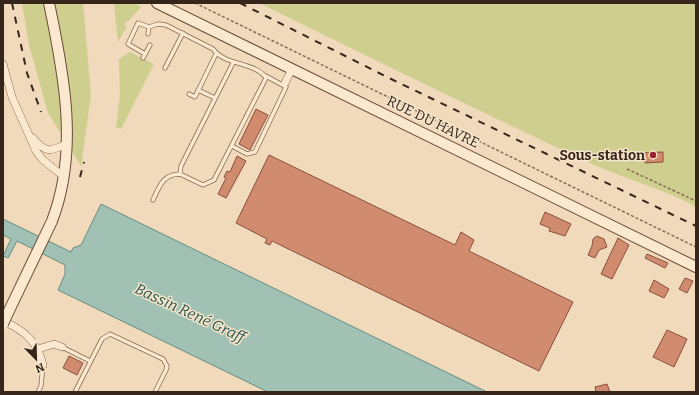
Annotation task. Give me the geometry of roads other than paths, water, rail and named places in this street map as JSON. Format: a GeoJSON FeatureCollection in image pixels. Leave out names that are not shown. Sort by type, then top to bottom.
{"type":"FeatureCollection","features":[{"type":"Feature","properties":{"kind":"main road"},"geometry":{"type":"LineString","coordinates":[[4,321],[57,208],[63,176],[66,141],[65,86],[49,3]]}},
{"type":"Feature","properties":{"kind":"main road","name":"RUE DU HAVRE"},"geometry":{"type":"LineString","coordinates":[[157,3],[696,267]]}},
{"type":"Feature","properties":{"kind":"street"},"geometry":{"type":"LineString","coordinates":[[3,64],[4,78],[40,155],[63,176]]}},
{"type":"Feature","properties":{"kind":"street"},"geometry":{"type":"LineString","coordinates":[[284,84],[292,69]]}},
{"type":"Feature","properties":{"kind":"street"},"geometry":{"type":"LineString","coordinates":[[30,134],[44,149],[49,150],[56,150],[66,141]]}},
{"type":"Feature","properties":{"kind":"street"},"geometry":{"type":"LineString","coordinates":[[4,321],[28,337],[38,349],[43,365]]}},
{"type":"Feature","properties":{"kind":"street"},"geometry":{"type":"LineString","coordinates":[[38,349],[54,344],[62,347]]}},
{"type":"Feature","properties":{"kind":"lane"},"geometry":{"type":"LineString","coordinates":[[150,45],[144,56],[128,44],[127,41],[138,23],[148,27],[158,24],[166,25],[213,49],[216,54],[233,63],[242,64],[284,84],[286,87],[255,152],[247,154],[232,146]]}},
{"type":"Feature","properties":{"kind":"lane"},"geometry":{"type":"LineString","coordinates":[[148,27],[148,34]]}},
{"type":"Feature","properties":{"kind":"lane"},"geometry":{"type":"LineString","coordinates":[[165,68],[183,33]]}},
{"type":"Feature","properties":{"kind":"lane"},"geometry":{"type":"LineString","coordinates":[[189,94],[195,97],[216,54]]}},
{"type":"Feature","properties":{"kind":"lane"},"geometry":{"type":"LineString","coordinates":[[180,174],[181,166],[233,63]]}},
{"type":"Feature","properties":{"kind":"lane"},"geometry":{"type":"LineString","coordinates":[[153,200],[161,182],[170,176],[180,174],[203,185],[211,183],[265,82],[266,78],[264,75]]}},
{"type":"Feature","properties":{"kind":"lane"},"geometry":{"type":"LineString","coordinates":[[198,90],[215,98]]}},
{"type":"Feature","properties":{"kind":"lane"},"geometry":{"type":"LineString","coordinates":[[76,392],[102,339],[110,334],[163,359],[167,366],[155,392]]}},
{"type":"Feature","properties":{"kind":"lane"},"geometry":{"type":"LineString","coordinates":[[62,347],[90,361]]}},
{"type":"Feature","properties":{"kind":"lane"},"geometry":{"type":"LineString","coordinates":[[38,392],[41,386],[43,365]]}},
{"type":"Feature","properties":{"kind":"water","name":"Bassin René Graff"},"geometry":{"type":"Polygon","coordinates":[[[101,204],[487,392],[268,392],[58,290],[65,274],[65,265],[17,241],[8,258],[3,256],[11,239],[3,235],[3,219],[71,252],[73,248],[81,245],[101,204]]]}},
{"type":"Feature","properties":{"kind":"railway"},"geometry":{"type":"LineString","coordinates":[[12,3],[27,73],[41,112]]}},
{"type":"Feature","properties":{"kind":"railway"},"geometry":{"type":"LineString","coordinates":[[240,3],[387,77],[696,226]]}},
{"type":"Feature","properties":{"kind":"railway"},"geometry":{"type":"LineString","coordinates":[[80,177],[84,162]]}},
{"type":"Feature","properties":{"kind":"place","name":"Sous-station"},"geometry":{"type":"Point","coordinates":[653,155]}}]}
